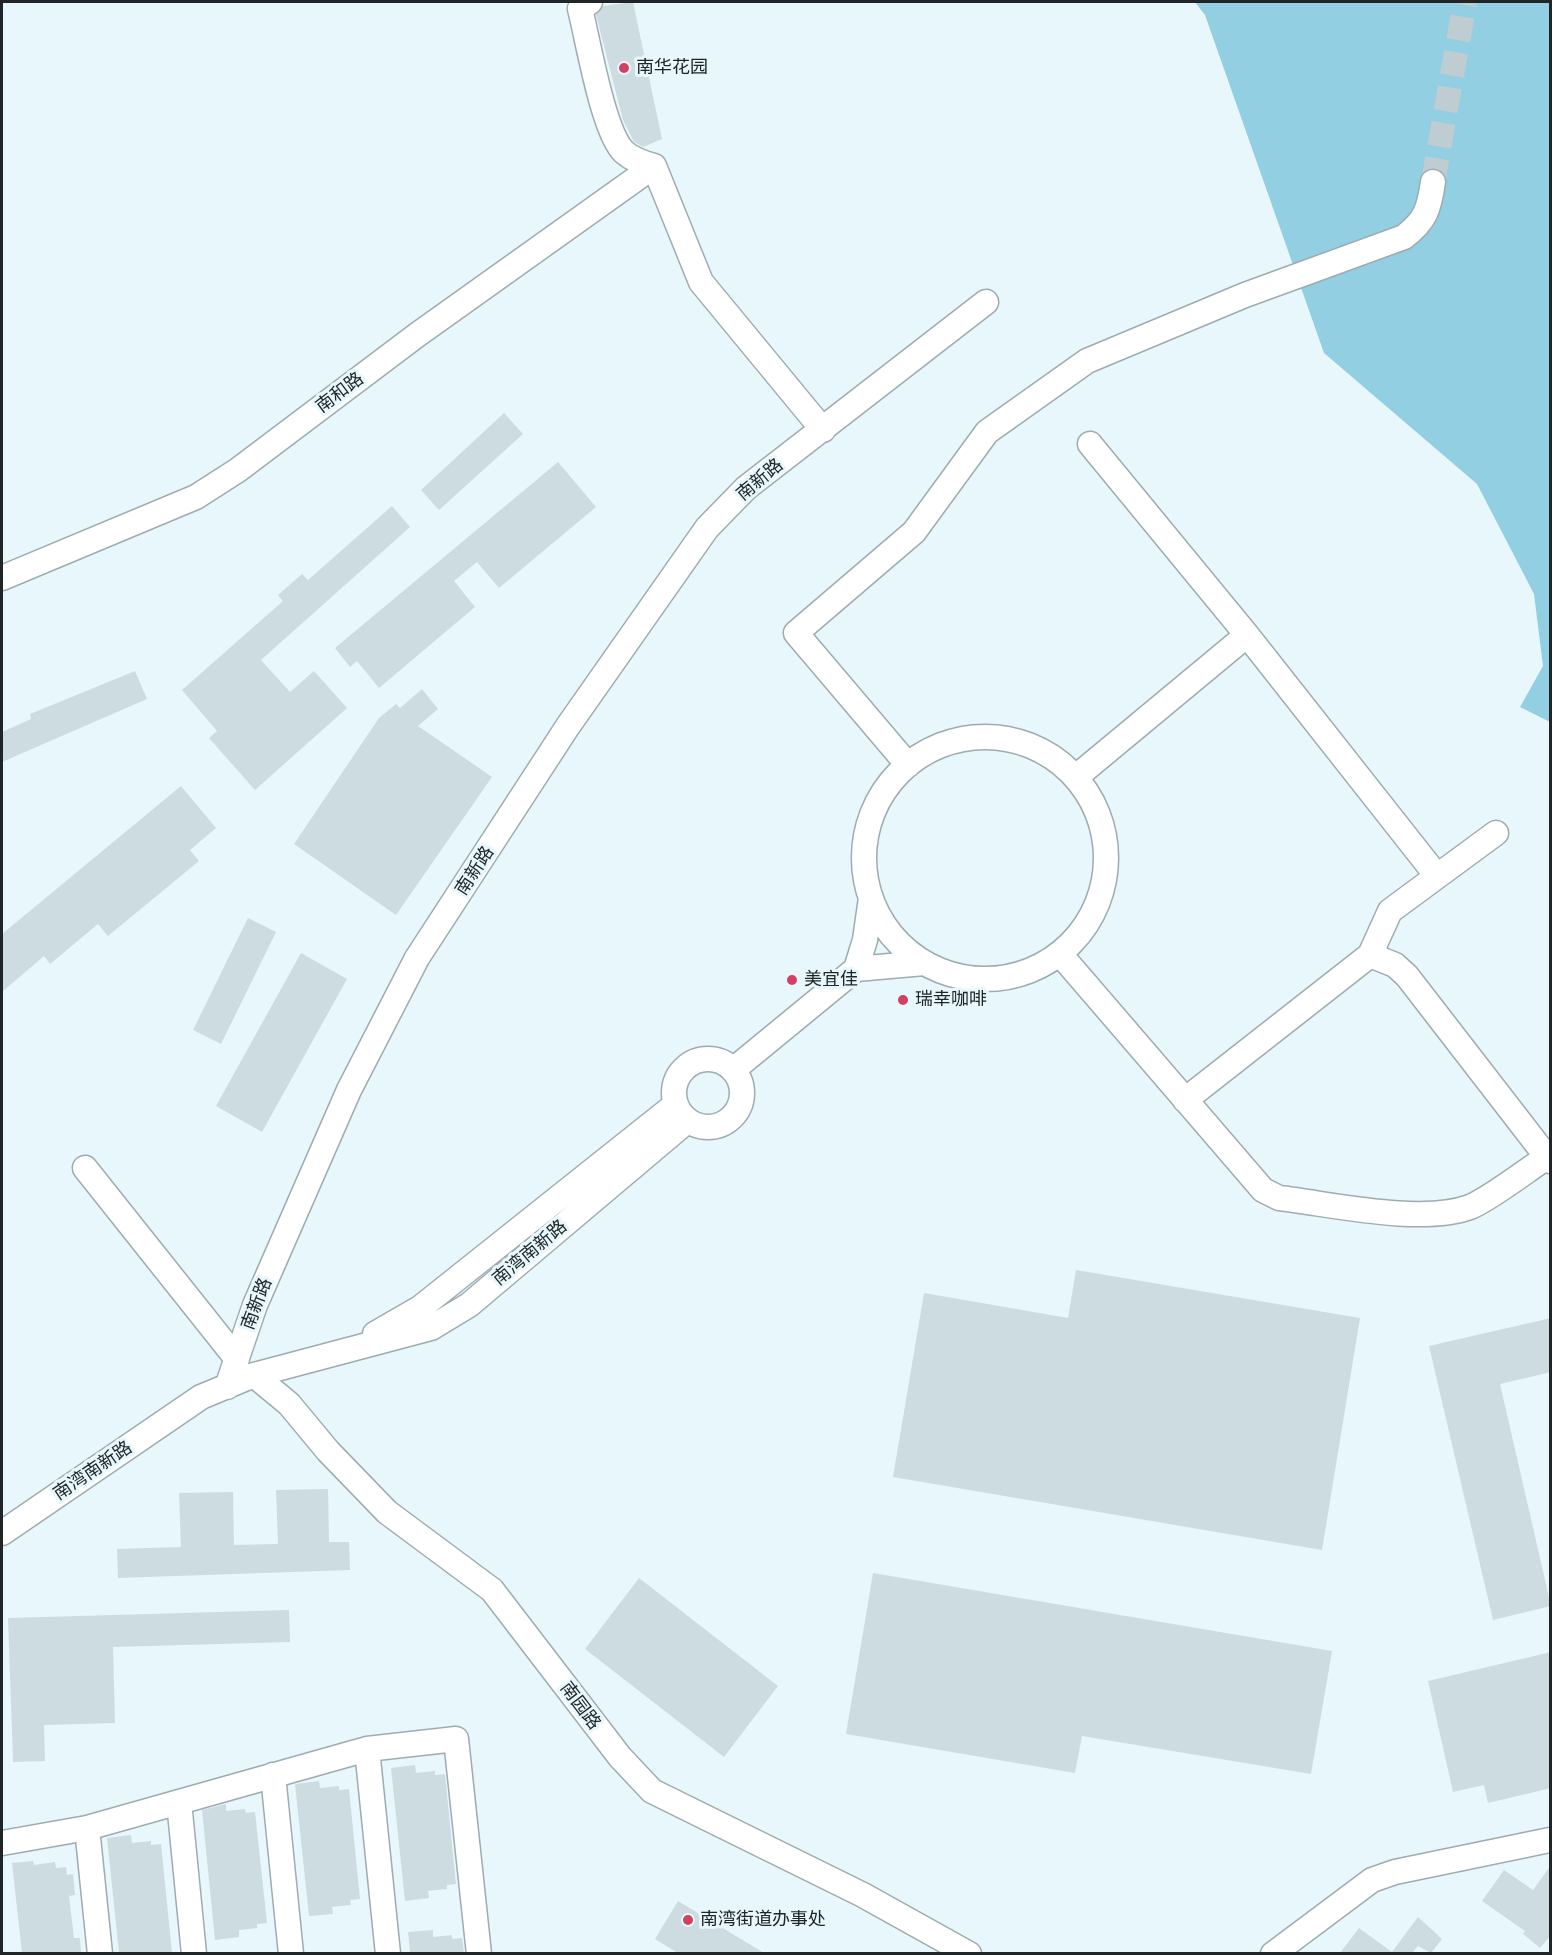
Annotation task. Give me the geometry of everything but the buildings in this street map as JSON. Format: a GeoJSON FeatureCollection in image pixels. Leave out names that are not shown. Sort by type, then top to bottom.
{"type":"FeatureCollection","features":[{"type":"Feature","properties":{"kind":"street"},"geometry":{"type":"LineString","coordinates":[[590,2],[580,9],[612,134],[624,152],[637,161],[654,166],[701,282],[826,428]]}},
{"type":"Feature","properties":{"kind":"street","name":"南和路"},"geometry":{"type":"LineString","coordinates":[[2,578],[196,497],[238,470],[417,335],[654,166]]}},
{"type":"Feature","properties":{"kind":"street"},"geometry":{"type":"LineString","coordinates":[[908,765],[796,633],[914,532],[987,432],[1088,362],[1245,295],[1404,237],[1420,224],[1430,206],[1433,182]]}},
{"type":"Feature","properties":{"kind":"street","name":"南新路"},"geometry":{"type":"LineString","coordinates":[[227,1388],[255,1305],[349,1090],[417,958],[568,726],[707,528],[746,488],[986,302]]}},
{"type":"Feature","properties":{"kind":"street"},"geometry":{"type":"LineString","coordinates":[[1090,444],[1247,635],[1437,876]]}},
{"type":"Feature","properties":{"kind":"street"},"geometry":{"type":"LineString","coordinates":[[1076,777],[1247,635]]}},
{"type":"Feature","properties":{"kind":"street"},"geometry":{"type":"LineString","coordinates":[[995,738],[1024,743],[1045,752],[1076,777],[1098,816],[1105,845],[1105,873],[1094,913],[1078,937],[1060,954],[1026,973],[994,980],[962,978],[924,963],[892,936],[871,898],[864,868],[867,831],[883,794],[908,765],[943,744],[963,739],[995,738]]}},
{"type":"Feature","properties":{"kind":"street"},"geometry":{"type":"LineString","coordinates":[[1185,1100],[1370,956],[1390,911],[1496,833]]}},
{"type":"Feature","properties":{"kind":"street"},"geometry":{"type":"LineString","coordinates":[[733,1070],[856,969],[865,940],[871,898]]}},
{"type":"Feature","properties":{"kind":"street"},"geometry":{"type":"LineString","coordinates":[[1060,954],[1263,1190],[1279,1198],[1389,1212],[1439,1214],[1471,1206],[1549,1159],[1407,976],[1395,965],[1370,956]]}},
{"type":"Feature","properties":{"kind":"street"},"geometry":{"type":"LineString","coordinates":[[856,969],[924,963]]}},
{"type":"Feature","properties":{"kind":"street"},"geometry":{"type":"LineString","coordinates":[[705,1059],[724,1063],[733,1070],[742,1091],[737,1112],[727,1121],[708,1128],[681,1113],[675,1084],[687,1065],[705,1059]]}},
{"type":"Feature","properties":{"kind":"street","name":"南湾南新路"},"geometry":{"type":"LineString","coordinates":[[2,1533],[201,1397],[254,1375],[352,1348],[420,1308],[681,1113]]}},
{"type":"Feature","properties":{"kind":"street"},"geometry":{"type":"LineString","coordinates":[[85,1167],[237,1359]]}},
{"type":"Feature","properties":{"kind":"street","name":"南园路"},"geometry":{"type":"LineString","coordinates":[[254,1375],[289,1404],[328,1451],[387,1512],[492,1590],[620,1757],[652,1791],[862,1895],[969,1953]]}},
{"type":"Feature","properties":{"kind":"street"},"geometry":{"type":"LineString","coordinates":[[2,1843],[87,1828],[367,1749],[456,1739],[479,1953]]}},
{"type":"Feature","properties":{"kind":"street"},"geometry":{"type":"LineString","coordinates":[[367,1749],[388,1953]]}},
{"type":"Feature","properties":{"kind":"street"},"geometry":{"type":"LineString","coordinates":[[273,1775],[291,1953]]}},
{"type":"Feature","properties":{"kind":"street"},"geometry":{"type":"LineString","coordinates":[[179,1802],[194,1953]]}},
{"type":"Feature","properties":{"kind":"street"},"geometry":{"type":"LineString","coordinates":[[87,1828],[100,1953]]}},
{"type":"Feature","properties":{"kind":"street"},"geometry":{"type":"LineString","coordinates":[[1273,1953],[1372,1880],[1395,1872],[1551,1840]]}},
{"type":"Feature","properties":{"kind":"shaded area"},"geometry":{"type":"Polygon","coordinates":[[[1195,2],[1550,2],[1550,722],[1520,707],[1543,666],[1534,594],[1477,484],[1324,353],[1205,15],[1195,2]]]}},
{"type":"Feature","properties":{"kind":"tunnel"},"geometry":{"type":"LineString","coordinates":[[1433,182],[1465,2]]}},
{"type":"Feature","properties":{"kind":"place","name":"南华花园"},"geometry":{"type":"Point","coordinates":[624,68]}},
{"type":"Feature","properties":{"kind":"place","name":"美宜佳"},"geometry":{"type":"Point","coordinates":[792,980]}},
{"type":"Feature","properties":{"kind":"place","name":"瑞幸咖啡"},"geometry":{"type":"Point","coordinates":[903,1000]}},
{"type":"Feature","properties":{"kind":"place","name":"南湾街道办事处"},"geometry":{"type":"Point","coordinates":[688,1920]}}]}
